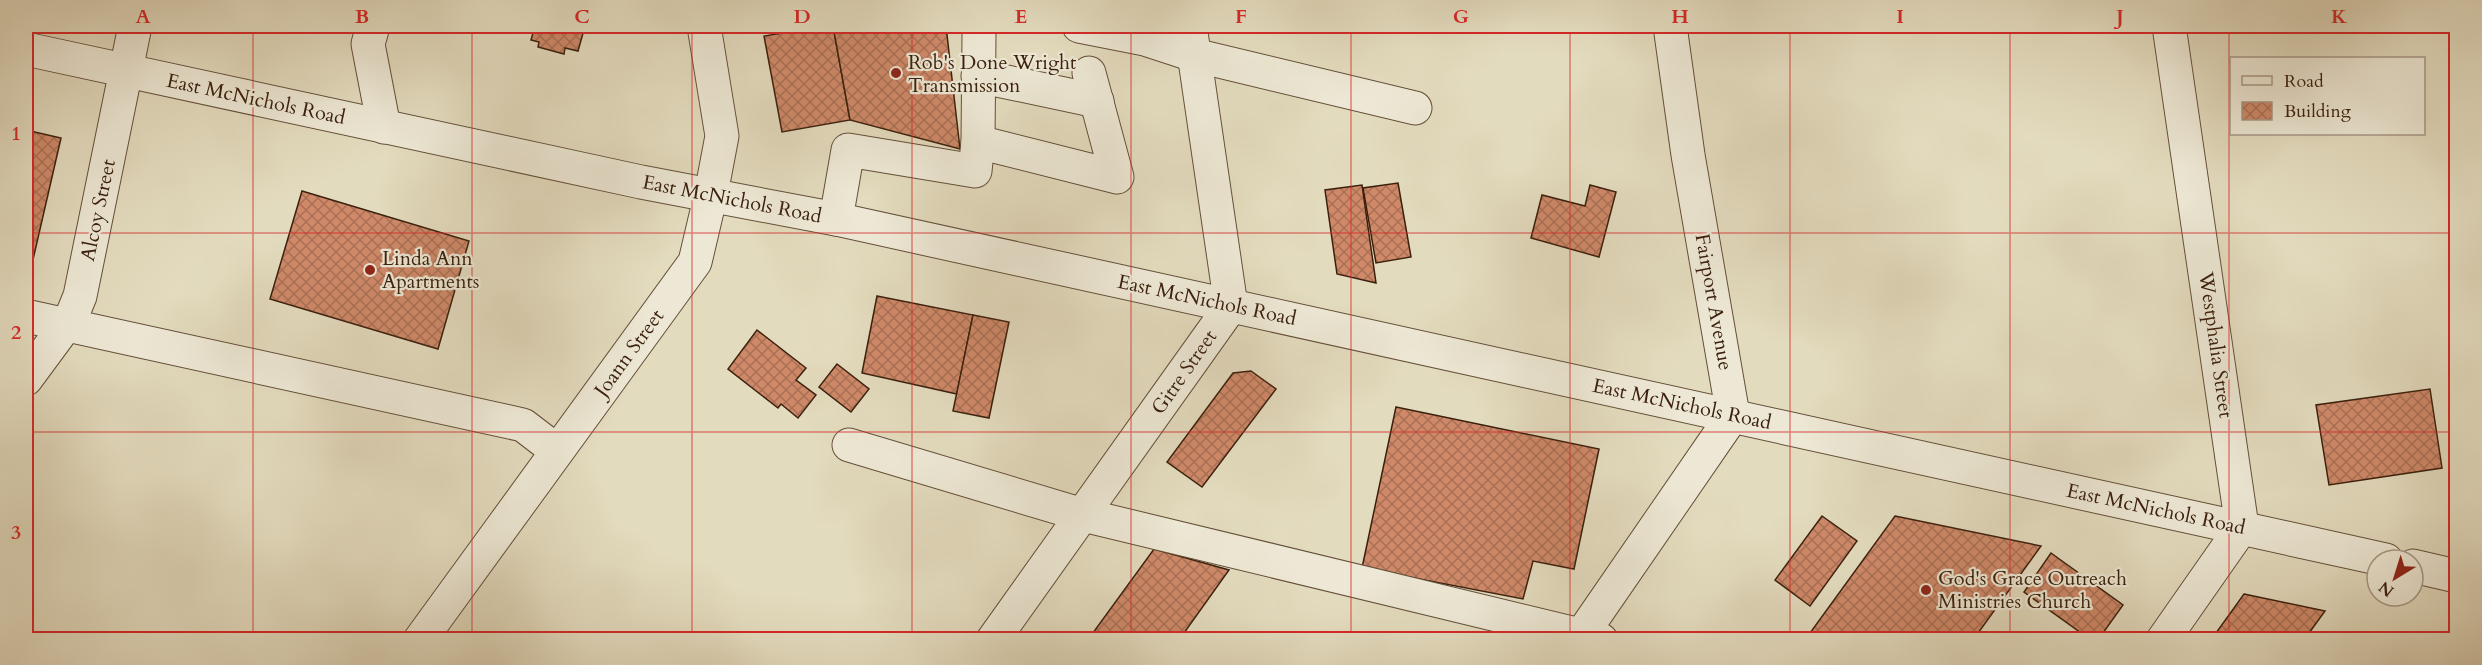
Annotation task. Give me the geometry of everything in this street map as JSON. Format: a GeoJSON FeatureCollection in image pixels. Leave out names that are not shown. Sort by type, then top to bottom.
{"type":"FeatureCollection","features":[{"type":"Feature","properties":{"kind":"street","name":"Alcoy Street"},"geometry":{"type":"LineString","coordinates":[[26,379],[66,325],[80,296],[135,26]]}},
{"type":"Feature","properties":{"kind":"street"},"geometry":{"type":"LineString","coordinates":[[373,26],[368,44],[384,127]]}},
{"type":"Feature","properties":{"kind":"street","name":"Joann Street"},"geometry":{"type":"LineString","coordinates":[[420,639],[695,262],[722,136],[704,26]]}},
{"type":"Feature","properties":{"kind":"street"},"geometry":{"type":"LineString","coordinates":[[1079,26],[1145,39],[1192,40],[1415,108]]}},
{"type":"Feature","properties":{"kind":"street","name":"Fairport Avenue"},"geometry":{"type":"LineString","coordinates":[[1670,26],[1688,155],[1733,416]]}},
{"type":"Feature","properties":{"kind":"street","name":"Westphalia Street"},"geometry":{"type":"LineString","coordinates":[[2169,26],[2242,528]]}},
{"type":"Feature","properties":{"kind":"street"},"geometry":{"type":"LineString","coordinates":[[836,219],[848,150],[975,171],[978,142],[979,33]]}},
{"type":"Feature","properties":{"kind":"street"},"geometry":{"type":"LineString","coordinates":[[1192,40],[1231,306]]}},
{"type":"Feature","properties":{"kind":"street","name":"East McNichols Road"},"geometry":{"type":"LineString","coordinates":[[26,49],[641,182],[836,219],[2365,555]]}},
{"type":"Feature","properties":{"kind":"street"},"geometry":{"type":"LineString","coordinates":[[978,76],[1093,87],[1117,177],[978,142]]}},
{"type":"Feature","properties":{"kind":"street","name":"Gitre Street"},"geometry":{"type":"LineString","coordinates":[[993,639],[1231,306]]}},
{"type":"Feature","properties":{"kind":"street"},"geometry":{"type":"LineString","coordinates":[[26,316],[523,425],[557,451]]}},
{"type":"Feature","properties":{"kind":"street"},"geometry":{"type":"LineString","coordinates":[[849,445],[1083,515],[1587,638],[1733,416]]}},
{"type":"Feature","properties":{"kind":"street"},"geometry":{"type":"LineString","coordinates":[[2163,639],[2242,528]]}},
{"type":"Feature","properties":{"kind":"street"},"geometry":{"type":"LineString","coordinates":[[2425,569],[2457,576]]}},
{"type":"Feature","properties":{"kind":"building"},"geometry":{"type":"Polygon","coordinates":[[[535,26],[585,26],[578,51],[565,48],[564,54],[538,47],[539,42],[531,40],[535,26]]]}},
{"type":"Feature","properties":{"kind":"building"},"geometry":{"type":"Polygon","coordinates":[[[833,26],[850,120],[782,132],[764,36],[833,26]]]}},
{"type":"Feature","properties":{"kind":"building","name":"Rob's Done Wright Transmission"},"geometry":{"type":"Polygon","coordinates":[[[833,26],[946,26],[960,149],[850,120],[833,26]]]}},
{"type":"Feature","properties":{"kind":"building"},"geometry":{"type":"Polygon","coordinates":[[[26,130],[61,138],[26,290],[26,130]]]}},
{"type":"Feature","properties":{"kind":"building"},"geometry":{"type":"Polygon","coordinates":[[[1398,183],[1411,257],[1376,263],[1363,188],[1398,183]]]}},
{"type":"Feature","properties":{"kind":"building"},"geometry":{"type":"Polygon","coordinates":[[[1362,185],[1376,283],[1337,274],[1325,190],[1362,185]]]}},
{"type":"Feature","properties":{"kind":"building"},"geometry":{"type":"Polygon","coordinates":[[[1590,185],[1616,192],[1599,257],[1531,238],[1542,195],[1585,206],[1590,185]]]}},
{"type":"Feature","properties":{"kind":"building","name":"Linda Ann Apartments"},"geometry":{"type":"Polygon","coordinates":[[[302,191],[469,241],[438,349],[270,299],[302,191]]]}},
{"type":"Feature","properties":{"kind":"building"},"geometry":{"type":"Polygon","coordinates":[[[877,296],[973,315],[957,394],[862,373],[877,296]]]}},
{"type":"Feature","properties":{"kind":"building"},"geometry":{"type":"Polygon","coordinates":[[[973,315],[1009,322],[989,418],[953,411],[973,315]]]}},
{"type":"Feature","properties":{"kind":"building"},"geometry":{"type":"Polygon","coordinates":[[[757,330],[806,368],[796,380],[816,395],[798,418],[781,404],[778,408],[728,369],[757,330]]]}},
{"type":"Feature","properties":{"kind":"building"},"geometry":{"type":"Polygon","coordinates":[[[837,364],[869,389],[851,412],[819,387],[837,364]]]}},
{"type":"Feature","properties":{"kind":"building"},"geometry":{"type":"Polygon","coordinates":[[[1251,371],[1276,389],[1202,487],[1167,462],[1233,373],[1251,371]]]}},
{"type":"Feature","properties":{"kind":"building"},"geometry":{"type":"Polygon","coordinates":[[[2430,389],[2442,468],[2329,485],[2316,405],[2430,389]]]}},
{"type":"Feature","properties":{"kind":"building"},"geometry":{"type":"Polygon","coordinates":[[[1396,407],[1599,449],[1574,569],[1533,561],[1523,599],[1362,568],[1396,407]]]}},
{"type":"Feature","properties":{"kind":"building"},"geometry":{"type":"Polygon","coordinates":[[[1822,516],[1857,541],[1810,606],[1775,580],[1822,516]]]}},
{"type":"Feature","properties":{"kind":"building","name":"God's Grace Outreach Ministries Church"},"geometry":{"type":"Polygon","coordinates":[[[1895,516],[2041,546],[1973,640],[1838,640],[1810,633],[1895,516]]]}},
{"type":"Feature","properties":{"kind":"building"},"geometry":{"type":"Polygon","coordinates":[[[1154,549],[1229,570],[1179,640],[1093,640],[1090,637],[1154,549]]]}},
{"type":"Feature","properties":{"kind":"building"},"geometry":{"type":"Polygon","coordinates":[[[2051,553],[2123,605],[2098,640],[2091,640],[2024,592],[2051,553]]]}},
{"type":"Feature","properties":{"kind":"building"},"geometry":{"type":"Polygon","coordinates":[[[2244,594],[2325,611],[2304,640],[2211,640],[2244,594]]]}},
{"type":"Feature","properties":{"kind":"place","name":"Rob's Done Wright Transmission"},"geometry":{"type":"Point","coordinates":[896,73]}},
{"type":"Feature","properties":{"kind":"place","name":"Linda Ann Apartments"},"geometry":{"type":"Point","coordinates":[370,270]}},
{"type":"Feature","properties":{"kind":"place","name":"God's Grace Outreach Ministries Church"},"geometry":{"type":"Point","coordinates":[1926,590]}}]}
